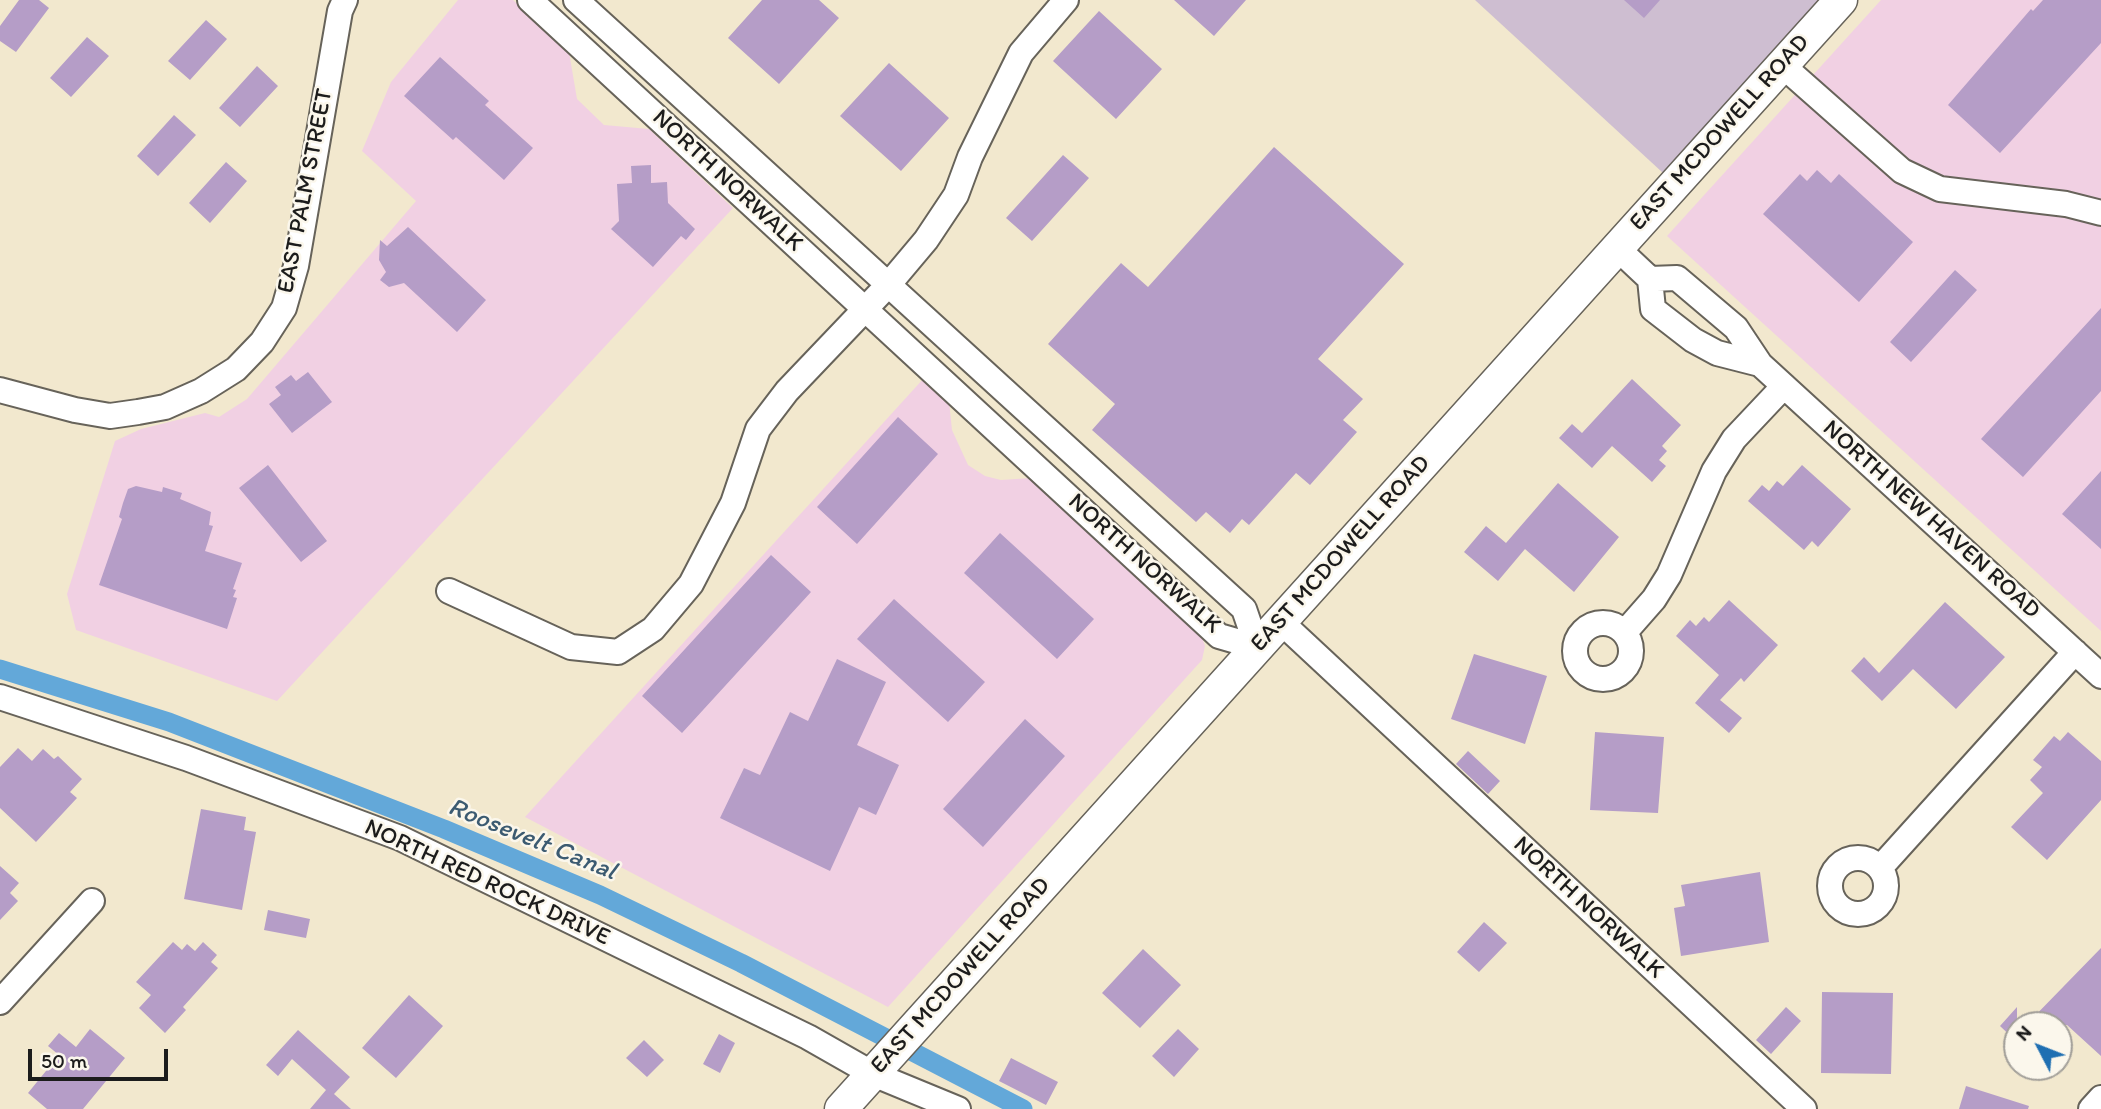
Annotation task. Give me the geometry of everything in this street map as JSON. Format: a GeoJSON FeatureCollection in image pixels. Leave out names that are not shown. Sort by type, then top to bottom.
{"type":"FeatureCollection","features":[{"type":"Feature","properties":{"kind":"main road","name":"EAST MCDOWELL ROAD"},"geometry":{"type":"LineString","coordinates":[[841,1109],[1841,0]]}},
{"type":"Feature","properties":{"kind":"street","name":"EAST PALM STREET"},"geometry":{"type":"LineString","coordinates":[[0,390],[75,410],[110,416],[165,407],[201,391],[236,369],[262,342],[284,307],[296,265],[340,11],[345,0]]}},
{"type":"Feature","properties":{"kind":"street","name":"NORTH NORWALK"},"geometry":{"type":"LineString","coordinates":[[530,0],[620,84],[877,296],[1244,609],[1257,647]]}},
{"type":"Feature","properties":{"kind":"street","name":"NORTH NORWALK"},"geometry":{"type":"LineString","coordinates":[[576,0],[640,59],[1219,636],[1257,647]]}},
{"type":"Feature","properties":{"kind":"street"},"geometry":{"type":"LineString","coordinates":[[449,591],[571,647],[618,652],[653,629],[691,584],[733,503],[758,429],[787,391],[926,240],[957,195],[970,157],[1021,53],[1066,0]]}},
{"type":"Feature","properties":{"kind":"street"},"geometry":{"type":"LineString","coordinates":[[620,84],[640,59]]}},
{"type":"Feature","properties":{"kind":"street"},"geometry":{"type":"LineString","coordinates":[[1782,65],[1902,171],[1940,189],[2066,205],[2101,213]]}},
{"type":"Feature","properties":{"kind":"street"},"geometry":{"type":"LineString","coordinates":[[1617,248],[1650,279]]}},
{"type":"Feature","properties":{"kind":"street","name":"NORTH NEW HAVEN ROAD"},"geometry":{"type":"LineString","coordinates":[[1760,364],[1717,353],[1693,340],[1653,309],[1650,279],[1677,278],[1736,328],[1760,364],[2101,676]]}},
{"type":"Feature","properties":{"kind":"street"},"geometry":{"type":"LineString","coordinates":[[1625,632],[1654,599],[1669,575],[1714,471],[1734,439],[1784,386]]}},
{"type":"Feature","properties":{"kind":"street","name":"NORTH NORWALK"},"geometry":{"type":"LineString","coordinates":[[1280,621],[1804,1109]]}},
{"type":"Feature","properties":{"kind":"street"},"geometry":{"type":"LineString","coordinates":[[1880,868],[2075,652]]}},
{"type":"Feature","properties":{"kind":"street","name":"NORTH RED ROCK DRIVE"},"geometry":{"type":"LineString","coordinates":[[0,696],[186,758],[400,838],[958,1109]]}},
{"type":"Feature","properties":{"kind":"street"},"geometry":{"type":"LineString","coordinates":[[0,1002],[92,901]]}},
{"type":"Feature","properties":{"kind":"street"},"geometry":{"type":"LineString","coordinates":[[2091,1109],[2101,1098]]}},
{"type":"Feature","properties":{"kind":"shaded area"},"geometry":{"type":"Polygon","coordinates":[[[458,0],[513,0],[569,52],[577,99],[604,125],[649,129],[733,208],[277,701],[76,630],[67,594],[115,441],[141,429],[205,413],[219,417],[247,399],[416,201],[362,151],[391,82],[458,0]]]}},
{"type":"Feature","properties":{"kind":"shaded area"},"geometry":{"type":"Polygon","coordinates":[[[1475,0],[1841,0],[1675,184],[1475,0]]]}},
{"type":"Feature","properties":{"kind":"shaded area"},"geometry":{"type":"Polygon","coordinates":[[[1881,0],[2101,0],[2101,631],[1667,236],[1881,0]]]}},
{"type":"Feature","properties":{"kind":"shaded area"},"geometry":{"type":"Polygon","coordinates":[[[924,378],[949,401],[952,430],[968,465],[985,476],[1001,480],[1031,478],[1201,635],[1205,646],[1202,660],[888,1007],[525,817],[924,378]]]}},
{"type":"Feature","properties":{"kind":"building"},"geometry":{"type":"Polygon","coordinates":[[[19,0],[39,0],[49,8],[16,52],[0,41],[0,26],[19,0]]]}},
{"type":"Feature","properties":{"kind":"building"},"geometry":{"type":"Polygon","coordinates":[[[762,0],[819,0],[839,18],[779,84],[728,38],[762,0]]]}},
{"type":"Feature","properties":{"kind":"building"},"geometry":{"type":"Polygon","coordinates":[[[1174,0],[1246,0],[1214,36],[1174,0]]]}},
{"type":"Feature","properties":{"kind":"building"},"geometry":{"type":"Polygon","coordinates":[[[1624,0],[1660,0],[1644,18],[1624,0]]]}},
{"type":"Feature","properties":{"kind":"building"},"geometry":{"type":"Polygon","coordinates":[[[2043,0],[2101,0],[2101,43],[2000,153],[1948,105],[2031,9],[2033,11],[2043,0]]]}},
{"type":"Feature","properties":{"kind":"building"},"geometry":{"type":"Polygon","coordinates":[[[1099,11],[1162,69],[1116,119],[1053,61],[1099,11]]]}},
{"type":"Feature","properties":{"kind":"building"},"geometry":{"type":"Polygon","coordinates":[[[206,20],[227,39],[190,80],[168,61],[206,20]]]}},
{"type":"Feature","properties":{"kind":"building"},"geometry":{"type":"Polygon","coordinates":[[[87,37],[109,56],[71,97],[50,78],[87,37]]]}},
{"type":"Feature","properties":{"kind":"building"},"geometry":{"type":"Polygon","coordinates":[[[440,57],[489,101],[485,105],[533,148],[504,180],[456,137],[453,140],[404,96],[440,57]]]}},
{"type":"Feature","properties":{"kind":"building"},"geometry":{"type":"Polygon","coordinates":[[[889,63],[949,118],[901,171],[840,116],[889,63]]]}},
{"type":"Feature","properties":{"kind":"building"},"geometry":{"type":"Polygon","coordinates":[[[257,66],[278,86],[240,127],[219,108],[257,66]]]}},
{"type":"Feature","properties":{"kind":"building"},"geometry":{"type":"Polygon","coordinates":[[[174,115],[196,135],[158,176],[137,156],[174,115]]]}},
{"type":"Feature","properties":{"kind":"building"},"geometry":{"type":"Polygon","coordinates":[[[1274,147],[1404,264],[1318,359],[1363,399],[1343,420],[1357,432],[1310,485],[1296,473],[1249,525],[1242,519],[1230,533],[1206,512],[1196,522],[1092,430],[1115,404],[1048,344],[1121,263],[1148,287],[1274,147]]]}},
{"type":"Feature","properties":{"kind":"building"},"geometry":{"type":"Polygon","coordinates":[[[1063,155],[1089,178],[1032,241],[1006,218],[1063,155]]]}},
{"type":"Feature","properties":{"kind":"building"},"geometry":{"type":"Polygon","coordinates":[[[226,162],[247,181],[210,223],[189,203],[226,162]]]}},
{"type":"Feature","properties":{"kind":"building"},"geometry":{"type":"Polygon","coordinates":[[[651,165],[651,183],[667,182],[668,203],[695,229],[686,240],[681,236],[653,267],[611,229],[619,221],[617,184],[632,183],[631,166],[651,165]]]}},
{"type":"Feature","properties":{"kind":"building"},"geometry":{"type":"Polygon","coordinates":[[[1817,170],[1831,183],[1839,174],[1913,242],[1859,302],[1763,214],[1800,174],[1807,181],[1817,170]]]}},
{"type":"Feature","properties":{"kind":"building"},"geometry":{"type":"Polygon","coordinates":[[[408,227],[486,300],[457,332],[404,283],[389,287],[380,280],[386,272],[379,260],[380,240],[387,246],[408,227]]]}},
{"type":"Feature","properties":{"kind":"building"},"geometry":{"type":"Polygon","coordinates":[[[1955,270],[1977,290],[1911,362],[1890,342],[1955,270]]]}},
{"type":"Feature","properties":{"kind":"building"},"geometry":{"type":"Polygon","coordinates":[[[2101,308],[2101,391],[2023,477],[1981,439],[2101,308]]]}},
{"type":"Feature","properties":{"kind":"building"},"geometry":{"type":"Polygon","coordinates":[[[308,372],[332,402],[292,433],[269,404],[281,395],[275,387],[291,375],[296,381],[308,372]]]}},
{"type":"Feature","properties":{"kind":"building"},"geometry":{"type":"Polygon","coordinates":[[[1632,379],[1681,425],[1662,446],[1667,451],[1659,460],[1666,466],[1652,482],[1612,446],[1592,468],[1559,438],[1572,424],[1582,433],[1632,379]]]}},
{"type":"Feature","properties":{"kind":"building"},"geometry":{"type":"Polygon","coordinates":[[[898,417],[938,454],[857,544],[817,507],[898,417]]]}},
{"type":"Feature","properties":{"kind":"building"},"geometry":{"type":"Polygon","coordinates":[[[268,465],[327,541],[301,562],[239,488],[268,465]]]}},
{"type":"Feature","properties":{"kind":"building"},"geometry":{"type":"Polygon","coordinates":[[[1802,465],[1851,509],[1818,547],[1812,541],[1804,550],[1748,501],[1762,485],[1769,491],[1777,481],[1783,486],[1802,465]]]}},
{"type":"Feature","properties":{"kind":"building"},"geometry":{"type":"Polygon","coordinates":[[[2101,471],[2101,549],[2062,514],[2101,471]]]}},
{"type":"Feature","properties":{"kind":"building"},"geometry":{"type":"Polygon","coordinates":[[[1558,483],[1619,537],[1574,592],[1525,549],[1498,581],[1464,552],[1486,526],[1506,543],[1558,483]]]}},
{"type":"Feature","properties":{"kind":"building"},"geometry":{"type":"Polygon","coordinates":[[[136,486],[162,492],[163,487],[182,493],[180,499],[211,512],[209,525],[213,526],[205,551],[242,563],[233,589],[236,590],[233,597],[237,598],[227,629],[99,585],[122,519],[119,517],[128,489],[136,486]]]}},
{"type":"Feature","properties":{"kind":"building"},"geometry":{"type":"Polygon","coordinates":[[[1000,533],[1094,619],[1057,659],[964,573],[1000,533]]]}},
{"type":"Feature","properties":{"kind":"building"},"geometry":{"type":"Polygon","coordinates":[[[771,555],[811,592],[682,733],[642,696],[771,555]]]}},
{"type":"Feature","properties":{"kind":"building"},"geometry":{"type":"Polygon","coordinates":[[[894,599],[985,682],[948,722],[857,639],[894,599]]]}},
{"type":"Feature","properties":{"kind":"building"},"geometry":{"type":"Polygon","coordinates":[[[1729,600],[1778,645],[1744,682],[1741,678],[1720,700],[1742,718],[1729,733],[1695,703],[1719,675],[1676,636],[1690,620],[1696,626],[1704,617],[1709,622],[1729,600]]]}},
{"type":"Feature","properties":{"kind":"building"},"geometry":{"type":"Polygon","coordinates":[[[1945,602],[2005,657],[1956,709],[1913,669],[1882,701],[1851,671],[1864,657],[1879,673],[1945,602]]]}},
{"type":"Feature","properties":{"kind":"building"},"geometry":{"type":"Polygon","coordinates":[[[1474,654],[1547,676],[1525,744],[1451,719],[1474,654]]]}},
{"type":"Feature","properties":{"kind":"building"},"geometry":{"type":"Polygon","coordinates":[[[837,659],[886,682],[857,745],[899,765],[876,815],[859,807],[830,871],[720,818],[744,768],[760,775],[790,712],[808,721],[837,659]]]}},
{"type":"Feature","properties":{"kind":"building"},"geometry":{"type":"Polygon","coordinates":[[[1025,719],[1065,756],[983,847],[943,809],[1025,719]]]}},
{"type":"Feature","properties":{"kind":"building"},"geometry":{"type":"Polygon","coordinates":[[[1595,732],[1664,737],[1658,813],[1590,810],[1595,732]]]}},
{"type":"Feature","properties":{"kind":"building"},"geometry":{"type":"Polygon","coordinates":[[[2068,732],[2101,761],[2101,800],[2047,860],[2011,827],[2043,793],[2030,780],[2042,767],[2033,760],[2054,736],[2060,741],[2068,732]]]}},
{"type":"Feature","properties":{"kind":"building"},"geometry":{"type":"Polygon","coordinates":[[[18,748],[32,761],[43,749],[54,759],[58,756],[82,779],[70,792],[77,798],[36,842],[0,808],[0,767],[18,748]]]}},
{"type":"Feature","properties":{"kind":"building"},"geometry":{"type":"Polygon","coordinates":[[[1468,751],[1500,781],[1488,794],[1456,764],[1468,751]]]}},
{"type":"Feature","properties":{"kind":"building"},"geometry":{"type":"Polygon","coordinates":[[[201,809],[246,817],[244,830],[256,832],[242,910],[184,899],[201,809]]]}},
{"type":"Feature","properties":{"kind":"building"},"geometry":{"type":"Polygon","coordinates":[[[0,866],[19,883],[10,893],[18,901],[0,920],[0,866]]]}},
{"type":"Feature","properties":{"kind":"building"},"geometry":{"type":"Polygon","coordinates":[[[1760,872],[1769,942],[1681,956],[1674,908],[1685,906],[1681,885],[1760,872]]]}},
{"type":"Feature","properties":{"kind":"building"},"geometry":{"type":"Polygon","coordinates":[[[268,910],[310,919],[306,938],[264,930],[268,910]]]}},
{"type":"Feature","properties":{"kind":"building"},"geometry":{"type":"Polygon","coordinates":[[[1484,922],[1507,943],[1479,972],[1457,952],[1484,922]]]}},
{"type":"Feature","properties":{"kind":"building"},"geometry":{"type":"Polygon","coordinates":[[[173,942],[182,950],[187,944],[195,951],[203,942],[217,955],[211,962],[218,968],[183,1007],[186,1010],[165,1033],[139,1008],[151,995],[136,982],[173,942]]]}},
{"type":"Feature","properties":{"kind":"building"},"geometry":{"type":"Polygon","coordinates":[[[2101,948],[2101,1056],[2073,1030],[2073,1011],[2040,1011],[2101,948]]]}},
{"type":"Feature","properties":{"kind":"building"},"geometry":{"type":"Polygon","coordinates":[[[1143,949],[1181,985],[1140,1028],[1102,993],[1143,949]]]}},
{"type":"Feature","properties":{"kind":"building"},"geometry":{"type":"Polygon","coordinates":[[[1822,992],[1893,993],[1891,1074],[1821,1073],[1822,992]]]}},
{"type":"Feature","properties":{"kind":"building"},"geometry":{"type":"Polygon","coordinates":[[[409,995],[443,1026],[396,1078],[362,1048],[409,995]]]}},
{"type":"Feature","properties":{"kind":"building"},"geometry":{"type":"Polygon","coordinates":[[[1786,1007],[1801,1021],[1771,1054],[1756,1040],[1786,1007]]]}},
{"type":"Feature","properties":{"kind":"building"},"geometry":{"type":"Polygon","coordinates":[[[90,1029],[125,1058],[83,1109],[47,1109],[28,1093],[59,1055],[48,1046],[59,1033],[76,1047],[90,1029]]]}},
{"type":"Feature","properties":{"kind":"building"},"geometry":{"type":"Polygon","coordinates":[[[1178,1029],[1199,1049],[1174,1077],[1152,1056],[1178,1029]]]}},
{"type":"Feature","properties":{"kind":"building"},"geometry":{"type":"Polygon","coordinates":[[[298,1030],[350,1077],[334,1094],[351,1109],[310,1109],[326,1090],[292,1059],[278,1076],[266,1065],[298,1030]]]}},
{"type":"Feature","properties":{"kind":"building"},"geometry":{"type":"Polygon","coordinates":[[[719,1034],[735,1043],[720,1073],[703,1064],[719,1034]]]}},
{"type":"Feature","properties":{"kind":"building"},"geometry":{"type":"Polygon","coordinates":[[[644,1040],[664,1060],[647,1077],[626,1058],[644,1040]]]}},
{"type":"Feature","properties":{"kind":"building"},"geometry":{"type":"Polygon","coordinates":[[[1011,1058],[1058,1082],[1046,1105],[999,1081],[1011,1058]]]}},
{"type":"Feature","properties":{"kind":"building"},"geometry":{"type":"Polygon","coordinates":[[[1966,1086],[2029,1106],[2028,1109],[1959,1109],[1966,1086]]]}},
{"type":"Feature","properties":{"kind":"waterway","name":"Roosevelt Canal"},"geometry":{"type":"LineString","coordinates":[[0,669],[169,722],[444,829],[600,895],[741,963],[1023,1109]]}}]}
